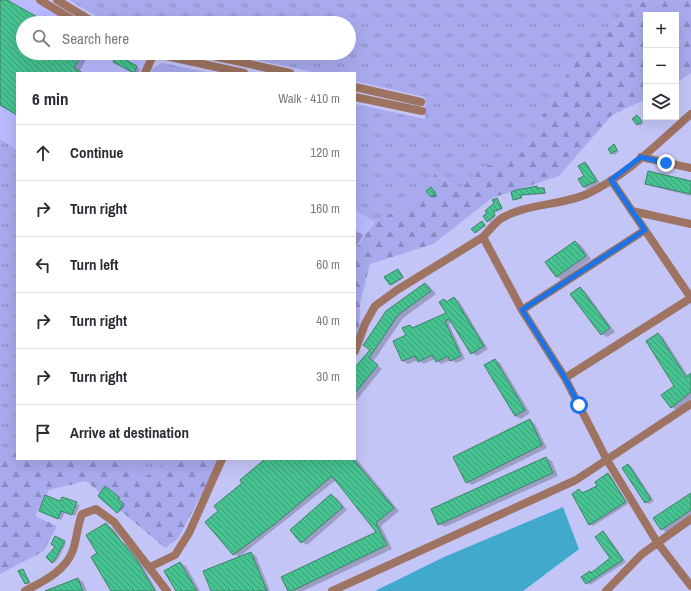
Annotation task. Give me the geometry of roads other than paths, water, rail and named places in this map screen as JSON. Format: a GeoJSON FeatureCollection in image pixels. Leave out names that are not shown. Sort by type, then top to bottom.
{"type":"FeatureCollection","features":[{"type":"Feature","properties":{"kind":"street"},"geometry":{"type":"LineString","coordinates":[[40,0],[66,16]]}},
{"type":"Feature","properties":{"kind":"street"},"geometry":{"type":"LineString","coordinates":[[57,0],[83,16]]}},
{"type":"Feature","properties":{"kind":"street"},"geometry":{"type":"LineString","coordinates":[[145,72],[150,60]]}},
{"type":"Feature","properties":{"kind":"street"},"geometry":{"type":"LineString","coordinates":[[185,60],[239,72]]}},
{"type":"Feature","properties":{"kind":"street"},"geometry":{"type":"LineString","coordinates":[[231,60],[285,72]]}},
{"type":"Feature","properties":{"kind":"street"},"geometry":{"type":"LineString","coordinates":[[356,88],[421,102]]}},
{"type":"Feature","properties":{"kind":"street"},"geometry":{"type":"LineString","coordinates":[[356,97],[422,112]]}},
{"type":"Feature","properties":{"kind":"street"},"geometry":{"type":"LineString","coordinates":[[356,348],[365,324],[375,306],[397,290],[482,237],[501,219],[524,208],[565,202],[588,194],[611,180],[641,157],[691,114]]}},
{"type":"Feature","properties":{"kind":"street"},"geometry":{"type":"LineString","coordinates":[[641,157],[691,168]]}},
{"type":"Feature","properties":{"kind":"street"},"geometry":{"type":"LineString","coordinates":[[565,378],[691,298],[611,180]]}},
{"type":"Feature","properties":{"kind":"street"},"geometry":{"type":"LineString","coordinates":[[632,211],[691,224]]}},
{"type":"Feature","properties":{"kind":"street"},"geometry":{"type":"LineString","coordinates":[[522,310],[645,230]]}},
{"type":"Feature","properties":{"kind":"street"},"geometry":{"type":"LineString","coordinates":[[482,237],[522,310],[565,378],[607,460],[657,542],[691,586]]}},
{"type":"Feature","properties":{"kind":"street"},"geometry":{"type":"LineString","coordinates":[[332,591],[576,480],[691,404]]}},
{"type":"Feature","properties":{"kind":"street"},"geometry":{"type":"LineString","coordinates":[[150,567],[175,555],[189,533],[212,484],[216,469],[221,460]]}},
{"type":"Feature","properties":{"kind":"street"},"geometry":{"type":"LineString","coordinates":[[25,591],[50,578],[65,563],[73,550],[77,527],[82,514],[96,509],[114,522],[167,591]]}},
{"type":"Feature","properties":{"kind":"street"},"geometry":{"type":"LineString","coordinates":[[606,591],[642,554],[691,519]]}}]}
